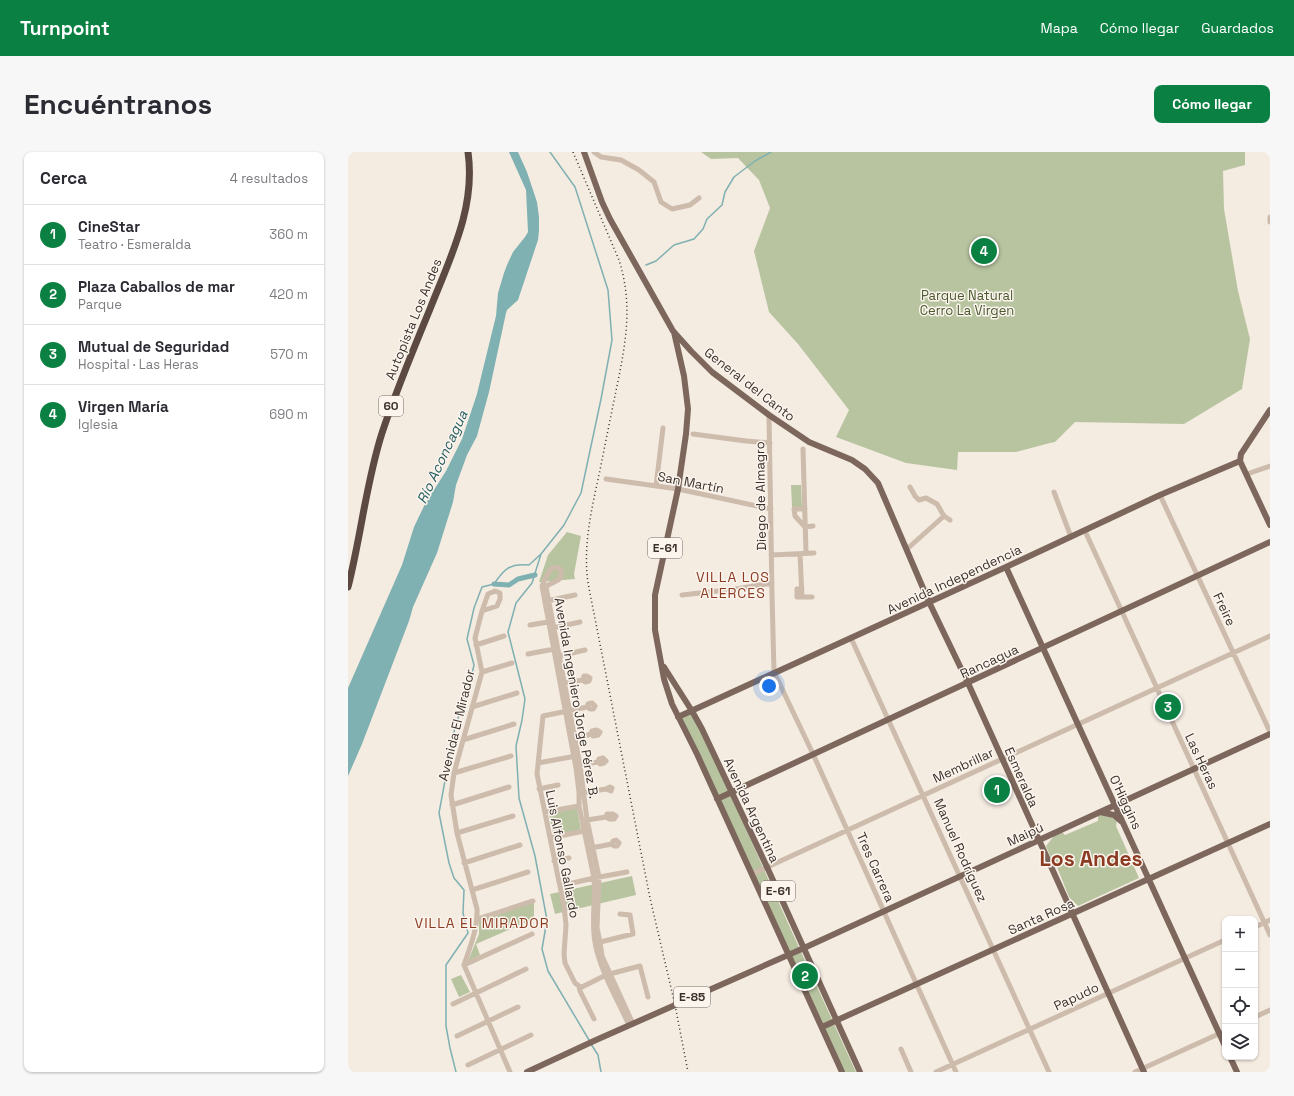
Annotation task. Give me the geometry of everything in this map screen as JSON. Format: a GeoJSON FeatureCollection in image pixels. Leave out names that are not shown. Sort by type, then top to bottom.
{"type":"FeatureCollection","features":[{"type":"Feature","properties":{"kind":"highway","name":"Autopista Los Andes"},"geometry":{"type":"LineString","coordinates":[[348,587],[356,556],[370,482],[381,435],[400,381],[451,257],[465,217],[470,182],[468,152]]}},
{"type":"Feature","properties":{"kind":"main road","name":"General del Canto"},"geometry":{"type":"LineString","coordinates":[[584,152],[602,202],[610,219],[673,331],[690,351],[712,372],[769,415],[809,442],[852,460],[865,469],[878,483],[930,602]]}},
{"type":"Feature","properties":{"kind":"main road","name":"E-61"},"geometry":{"type":"LineString","coordinates":[[673,331],[684,376],[688,409],[678,489],[655,595],[655,630],[664,679],[678,717]]}},
{"type":"Feature","properties":{"kind":"main road"},"geometry":{"type":"LineString","coordinates":[[1270,410],[1241,454],[1240,460],[1270,525]]}},
{"type":"Feature","properties":{"kind":"main road","name":"Avenida Independencia"},"geometry":{"type":"LineString","coordinates":[[678,717],[774,672],[1006,568],[1160,495],[1240,460]]}},
{"type":"Feature","properties":{"kind":"main road","name":"Rancagua"},"geometry":{"type":"LineString","coordinates":[[717,799],[1270,542]]}},
{"type":"Feature","properties":{"kind":"main road","name":"O'Higgins"},"geometry":{"type":"LineString","coordinates":[[1006,568],[1185,958],[1222,1032]]}},
{"type":"Feature","properties":{"kind":"main road","name":"Esmeralda"},"geometry":{"type":"LineString","coordinates":[[930,602],[1143,1070]]}},
{"type":"Feature","properties":{"kind":"main road","name":"E-61"},"geometry":{"type":"LineString","coordinates":[[661,662],[692,711]]}},
{"type":"Feature","properties":{"kind":"main road","name":"Avenida Argentina"},"geometry":{"type":"LineString","coordinates":[[692,711],[702,729],[767,867],[860,1072]]}},
{"type":"Feature","properties":{"kind":"main road","name":"Avenida Argentina"},"geometry":{"type":"LineString","coordinates":[[678,717],[697,754],[842,1072]]}},
{"type":"Feature","properties":{"kind":"main road","name":"Maipú"},"geometry":{"type":"LineString","coordinates":[[788,955],[1270,733]]}},
{"type":"Feature","properties":{"kind":"main road"},"geometry":{"type":"LineString","coordinates":[[1098,812],[1105,812],[1114,815],[1124,824]]}},
{"type":"Feature","properties":{"kind":"main road","name":"Santa Rosa"},"geometry":{"type":"LineString","coordinates":[[822,1028],[1270,824]]}},
{"type":"Feature","properties":{"kind":"main road"},"geometry":{"type":"LineString","coordinates":[[1044,851],[1045,842],[1052,834]]}},
{"type":"Feature","properties":{"kind":"main road"},"geometry":{"type":"LineString","coordinates":[[1136,885],[1142,881],[1144,868]]}},
{"type":"Feature","properties":{"kind":"main road"},"geometry":{"type":"LineString","coordinates":[[1066,899],[1071,907],[1082,910]]}},
{"type":"Feature","properties":{"kind":"main road","name":"E-85"},"geometry":{"type":"LineString","coordinates":[[527,1072],[631,1024],[788,955]]}},
{"type":"Feature","properties":{"kind":"main road"},"geometry":{"type":"LineString","coordinates":[[1231,1060],[1237,1072]]}},
{"type":"Feature","properties":{"kind":"street"},"geometry":{"type":"LineString","coordinates":[[594,152],[601,157],[621,160],[639,170],[654,182],[661,202],[672,209],[690,205],[698,198]]}},
{"type":"Feature","properties":{"kind":"street"},"geometry":{"type":"LineString","coordinates":[[1270,217],[1270,222]]}},
{"type":"Feature","properties":{"kind":"street","name":"Diego de Almagro"},"geometry":{"type":"LineString","coordinates":[[769,415],[774,672]]}},
{"type":"Feature","properties":{"kind":"street"},"geometry":{"type":"LineString","coordinates":[[656,486],[663,428]]}},
{"type":"Feature","properties":{"kind":"street"},"geometry":{"type":"LineString","coordinates":[[693,434],[770,443]]}},
{"type":"Feature","properties":{"kind":"street"},"geometry":{"type":"LineString","coordinates":[[803,450],[806,554]]}},
{"type":"Feature","properties":{"kind":"street"},"geometry":{"type":"LineString","coordinates":[[1247,474],[1269,466]]}},
{"type":"Feature","properties":{"kind":"street","name":"San Martín"},"geometry":{"type":"LineString","coordinates":[[606,479],[678,489],[771,508]]}},
{"type":"Feature","properties":{"kind":"street"},"geometry":{"type":"LineString","coordinates":[[910,487],[919,500],[926,498],[937,504],[944,516],[950,520]]}},
{"type":"Feature","properties":{"kind":"street"},"geometry":{"type":"LineString","coordinates":[[1054,492],[1071,538]]}},
{"type":"Feature","properties":{"kind":"street","name":"Freire"},"geometry":{"type":"LineString","coordinates":[[1160,495],[1270,733]]}},
{"type":"Feature","properties":{"kind":"street"},"geometry":{"type":"LineString","coordinates":[[805,509],[794,509],[794,516],[805,526],[813,526]]}},
{"type":"Feature","properties":{"kind":"street"},"geometry":{"type":"LineString","coordinates":[[907,549],[944,516]]}},
{"type":"Feature","properties":{"kind":"street","name":"Las Heras"},"geometry":{"type":"LineString","coordinates":[[1085,531],[1270,935]]}},
{"type":"Feature","properties":{"kind":"street"},"geometry":{"type":"LineString","coordinates":[[771,555],[814,553]]}},
{"type":"Feature","properties":{"kind":"street"},"geometry":{"type":"LineString","coordinates":[[800,554],[802,589],[800,597],[812,597]]}},
{"type":"Feature","properties":{"kind":"street","name":"Avenida Ingeniero Jorge Pérez B."},"geometry":{"type":"LineString","coordinates":[[590,848],[584,831],[579,806],[581,793],[580,765],[576,756],[575,738],[567,711],[559,656],[553,628],[546,601],[542,586],[551,568],[558,568],[561,570],[561,577],[558,581],[551,583],[546,587],[546,601],[548,622],[576,756],[581,793],[587,820],[590,848],[596,877],[596,916],[593,928],[597,943],[598,956],[631,1024]]}},
{"type":"Feature","properties":{"kind":"street"},"geometry":{"type":"LineString","coordinates":[[682,595],[772,583]]}},
{"type":"Feature","properties":{"kind":"street"},"geometry":{"type":"LineString","coordinates":[[546,601],[575,595]]}},
{"type":"Feature","properties":{"kind":"street","name":"Avenida El Mirador"},"geometry":{"type":"LineString","coordinates":[[464,965],[478,919],[477,909],[457,833],[451,795],[454,773],[482,672],[482,666],[475,638],[482,611]]}},
{"type":"Feature","properties":{"kind":"street"},"geometry":{"type":"LineString","coordinates":[[529,618],[531,627],[548,622]]}},
{"type":"Feature","properties":{"kind":"street"},"geometry":{"type":"LineString","coordinates":[[553,628],[580,622]]}},
{"type":"Feature","properties":{"kind":"street"},"geometry":{"type":"LineString","coordinates":[[476,645],[504,636]]}},
{"type":"Feature","properties":{"kind":"street","name":"Membrillar"},"geometry":{"type":"LineString","coordinates":[[752,874],[1270,636]]}},
{"type":"Feature","properties":{"kind":"street","name":"Manuel Rodríguez"},"geometry":{"type":"LineString","coordinates":[[852,638],[1049,1072]]}},
{"type":"Feature","properties":{"kind":"street"},"geometry":{"type":"LineString","coordinates":[[528,654],[554,649],[559,656],[585,650]]}},
{"type":"Feature","properties":{"kind":"street"},"geometry":{"type":"LineString","coordinates":[[482,672],[512,664]]}},
{"type":"Feature","properties":{"kind":"street","name":"Tres Carrera"},"geometry":{"type":"LineString","coordinates":[[774,672],[813,754],[956,1072]]}},
{"type":"Feature","properties":{"kind":"street"},"geometry":{"type":"LineString","coordinates":[[564,683],[583,680]]}},
{"type":"Feature","properties":{"kind":"street"},"geometry":{"type":"LineString","coordinates":[[472,707],[517,692]]}},
{"type":"Feature","properties":{"kind":"street"},"geometry":{"type":"LineString","coordinates":[[567,711],[587,707]]}},
{"type":"Feature","properties":{"kind":"street","name":"Luis Alfonso Gallardo"},"geometry":{"type":"LineString","coordinates":[[567,711],[543,716],[537,774],[564,906],[566,925],[564,954],[565,963],[575,983],[579,986],[594,1019]]}},
{"type":"Feature","properties":{"kind":"street"},"geometry":{"type":"LineString","coordinates":[[463,740],[514,724]]}},
{"type":"Feature","properties":{"kind":"street"},"geometry":{"type":"LineString","coordinates":[[575,738],[591,734]]}},
{"type":"Feature","properties":{"kind":"street"},"geometry":{"type":"LineString","coordinates":[[454,773],[512,756]]}},
{"type":"Feature","properties":{"kind":"street"},"geometry":{"type":"LineString","coordinates":[[538,763],[576,756]]}},
{"type":"Feature","properties":{"kind":"street"},"geometry":{"type":"LineString","coordinates":[[580,765],[598,762]]}},
{"type":"Feature","properties":{"kind":"street"},"geometry":{"type":"LineString","coordinates":[[539,789],[558,785]]}},
{"type":"Feature","properties":{"kind":"street"},"geometry":{"type":"LineString","coordinates":[[452,805],[509,786]]}},
{"type":"Feature","properties":{"kind":"street"},"geometry":{"type":"LineString","coordinates":[[581,793],[606,789]]}},
{"type":"Feature","properties":{"kind":"street"},"geometry":{"type":"LineString","coordinates":[[545,812],[579,806]]}},
{"type":"Feature","properties":{"kind":"street"},"geometry":{"type":"LineString","coordinates":[[457,833],[513,816]]}},
{"type":"Feature","properties":{"kind":"street"},"geometry":{"type":"LineString","coordinates":[[587,820],[606,817]]}},
{"type":"Feature","properties":{"kind":"street"},"geometry":{"type":"LineString","coordinates":[[550,838],[584,831]]}},
{"type":"Feature","properties":{"kind":"street"},"geometry":{"type":"LineString","coordinates":[[590,848],[612,844]]}},
{"type":"Feature","properties":{"kind":"street"},"geometry":{"type":"LineString","coordinates":[[464,862],[520,845]]}},
{"type":"Feature","properties":{"kind":"street"},"geometry":{"type":"LineString","coordinates":[[554,861],[569,858]]}},
{"type":"Feature","properties":{"kind":"street"},"geometry":{"type":"LineString","coordinates":[[472,890],[528,872]]}},
{"type":"Feature","properties":{"kind":"street"},"geometry":{"type":"LineString","coordinates":[[560,886],[596,877],[627,872]]}},
{"type":"Feature","properties":{"kind":"street"},"geometry":{"type":"LineString","coordinates":[[478,919],[533,901]]}},
{"type":"Feature","properties":{"kind":"street"},"geometry":{"type":"LineString","coordinates":[[597,943],[633,934],[630,915],[620,914]]}},
{"type":"Feature","properties":{"kind":"street"},"geometry":{"type":"LineString","coordinates":[[1258,925],[1270,920]]}},
{"type":"Feature","properties":{"kind":"street"},"geometry":{"type":"LineString","coordinates":[[510,1072],[464,965],[532,934]]}},
{"type":"Feature","properties":{"kind":"street","name":"Papudo"},"geometry":{"type":"LineString","coordinates":[[936,1072],[1222,941]]}},
{"type":"Feature","properties":{"kind":"street"},"geometry":{"type":"LineString","coordinates":[[579,986],[582,987],[608,974],[640,966],[648,997]]}},
{"type":"Feature","properties":{"kind":"street"},"geometry":{"type":"LineString","coordinates":[[453,1004],[526,969]]}},
{"type":"Feature","properties":{"kind":"street"},"geometry":{"type":"LineString","coordinates":[[457,1036],[518,1007]]}},
{"type":"Feature","properties":{"kind":"street"},"geometry":{"type":"LineString","coordinates":[[1258,1016],[1270,1010]]}},
{"type":"Feature","properties":{"kind":"street"},"geometry":{"type":"LineString","coordinates":[[1135,1072],[1143,1070],[1222,1032]]}},
{"type":"Feature","properties":{"kind":"street"},"geometry":{"type":"LineString","coordinates":[[468,1065],[531,1035]]}},
{"type":"Feature","properties":{"kind":"street"},"geometry":{"type":"LineString","coordinates":[[901,1049],[911,1072]]}},
{"type":"Feature","properties":{"kind":"green space","name":"Parque Natural Cerro La Virgen"},"geometry":{"type":"Polygon","coordinates":[[[701,152],[1245,152],[1245,165],[1223,171],[1224,209],[1238,291],[1250,339],[1242,389],[1184,424],[1075,422],[1055,442],[1016,452],[958,452],[957,470],[906,463],[836,437],[849,410],[798,344],[769,312],[754,251],[770,208],[759,180],[738,158],[711,159],[701,152]]]}},
{"type":"Feature","properties":{"kind":"green space"},"geometry":{"type":"Polygon","coordinates":[[[791,485],[801,485],[802,507],[792,507],[791,485]]]}},
{"type":"Feature","properties":{"kind":"green space"},"geometry":{"type":"Polygon","coordinates":[[[567,532],[581,536],[574,574],[575,579],[539,582],[548,555],[567,532]]]}},
{"type":"Feature","properties":{"kind":"green space"},"geometry":{"type":"Polygon","coordinates":[[[692,712],[702,731],[856,1072],[843,1072],[682,718],[692,712]]]}},
{"type":"Feature","properties":{"kind":"green space"},"geometry":{"type":"Polygon","coordinates":[[[577,808],[581,830],[553,835],[549,814],[577,808]]]}},
{"type":"Feature","properties":{"kind":"green space"},"geometry":{"type":"Polygon","coordinates":[[[1103,814],[1117,820],[1116,826],[1139,878],[1078,906],[1069,897],[1053,857],[1051,858],[1046,846],[1054,836],[1062,832],[1065,835],[1098,821],[1098,816],[1103,814]]]}},
{"type":"Feature","properties":{"kind":"green space"},"geometry":{"type":"Polygon","coordinates":[[[632,876],[636,895],[555,914],[550,894],[632,876]]]}},
{"type":"Feature","properties":{"kind":"green space"},"geometry":{"type":"Polygon","coordinates":[[[534,902],[534,919],[476,944],[480,955],[468,961],[479,934],[479,920],[534,902]]]}},
{"type":"Feature","properties":{"kind":"green space"},"geometry":{"type":"Polygon","coordinates":[[[461,975],[470,992],[459,997],[451,979],[461,975]]]}},
{"type":"Feature","properties":{"kind":"water"},"geometry":{"type":"Polygon","coordinates":[[[509,152],[518,152],[527,172],[537,202],[539,217],[538,240],[518,300],[507,310],[506,313],[489,392],[477,436],[467,455],[456,485],[453,502],[437,553],[413,607],[362,744],[348,776],[348,688],[402,565],[414,527],[425,504],[446,471],[462,439],[477,394],[496,316],[498,293],[504,273],[513,252],[528,232],[526,190],[509,152]]]}},
{"type":"Feature","properties":{"kind":"waterway"},"geometry":{"type":"LineString","coordinates":[[550,152],[575,187],[608,290],[612,340],[581,493],[564,525],[541,554],[532,583],[516,603],[508,632],[525,699],[516,746],[519,798],[535,856],[547,920],[542,949],[548,971],[589,1040]]}},
{"type":"Feature","properties":{"kind":"waterway"},"geometry":{"type":"LineString","coordinates":[[646,265],[656,261],[674,245],[694,239],[703,229],[707,219],[722,205],[725,192],[734,177],[755,161],[771,152]]}},
{"type":"Feature","properties":{"kind":"waterway"},"geometry":{"type":"LineString","coordinates":[[456,1072],[446,1026],[446,965],[468,933],[463,913],[464,890],[454,878],[449,863],[439,813],[455,727],[469,686],[474,665],[467,639],[474,608],[482,587],[494,584],[501,574],[508,568],[517,565],[529,565],[541,554]]}},
{"type":"Feature","properties":{"kind":"waterway"},"geometry":{"type":"LineString","coordinates":[[494,584],[509,585],[518,579],[535,575]]}},
{"type":"Feature","properties":{"kind":"waterway"},"geometry":{"type":"LineString","coordinates":[[591,1044],[598,1055],[601,1072]]}},
{"type":"Feature","properties":{"kind":"railway"},"geometry":{"type":"LineString","coordinates":[[573,152],[619,260],[626,292],[627,308],[627,323],[623,354],[593,502],[587,542],[586,556],[588,583],[650,898],[675,1005],[688,1072]]}},
{"type":"Feature","properties":{"kind":"place","name":"Virgen María"},"geometry":{"type":"Point","coordinates":[984,251]}},
{"type":"Feature","properties":{"kind":"place","name":"Mutual de Seguridad"},"geometry":{"type":"Point","coordinates":[1168,707]}},
{"type":"Feature","properties":{"kind":"place","name":"CineStar"},"geometry":{"type":"Point","coordinates":[997,790]}},
{"type":"Feature","properties":{"kind":"place","name":"Plaza Caballos de mar"},"geometry":{"type":"Point","coordinates":[805,976]}},
{"type":"Feature","properties":{"kind":"district","name":"VILLA LOS ALERCES"},"geometry":{"type":"Point","coordinates":[733,586]}},
{"type":"Feature","properties":{"kind":"district","name":"Los Andes"},"geometry":{"type":"Point","coordinates":[1091,859]}},
{"type":"Feature","properties":{"kind":"district","name":"VILLA EL MIRADOR"},"geometry":{"type":"Point","coordinates":[482,923]}},
{"type":"Feature","properties":{"kind":"water label","name":"Río Aconcagua"},"geometry":{"type":"Point","coordinates":[442,457]}}]}
